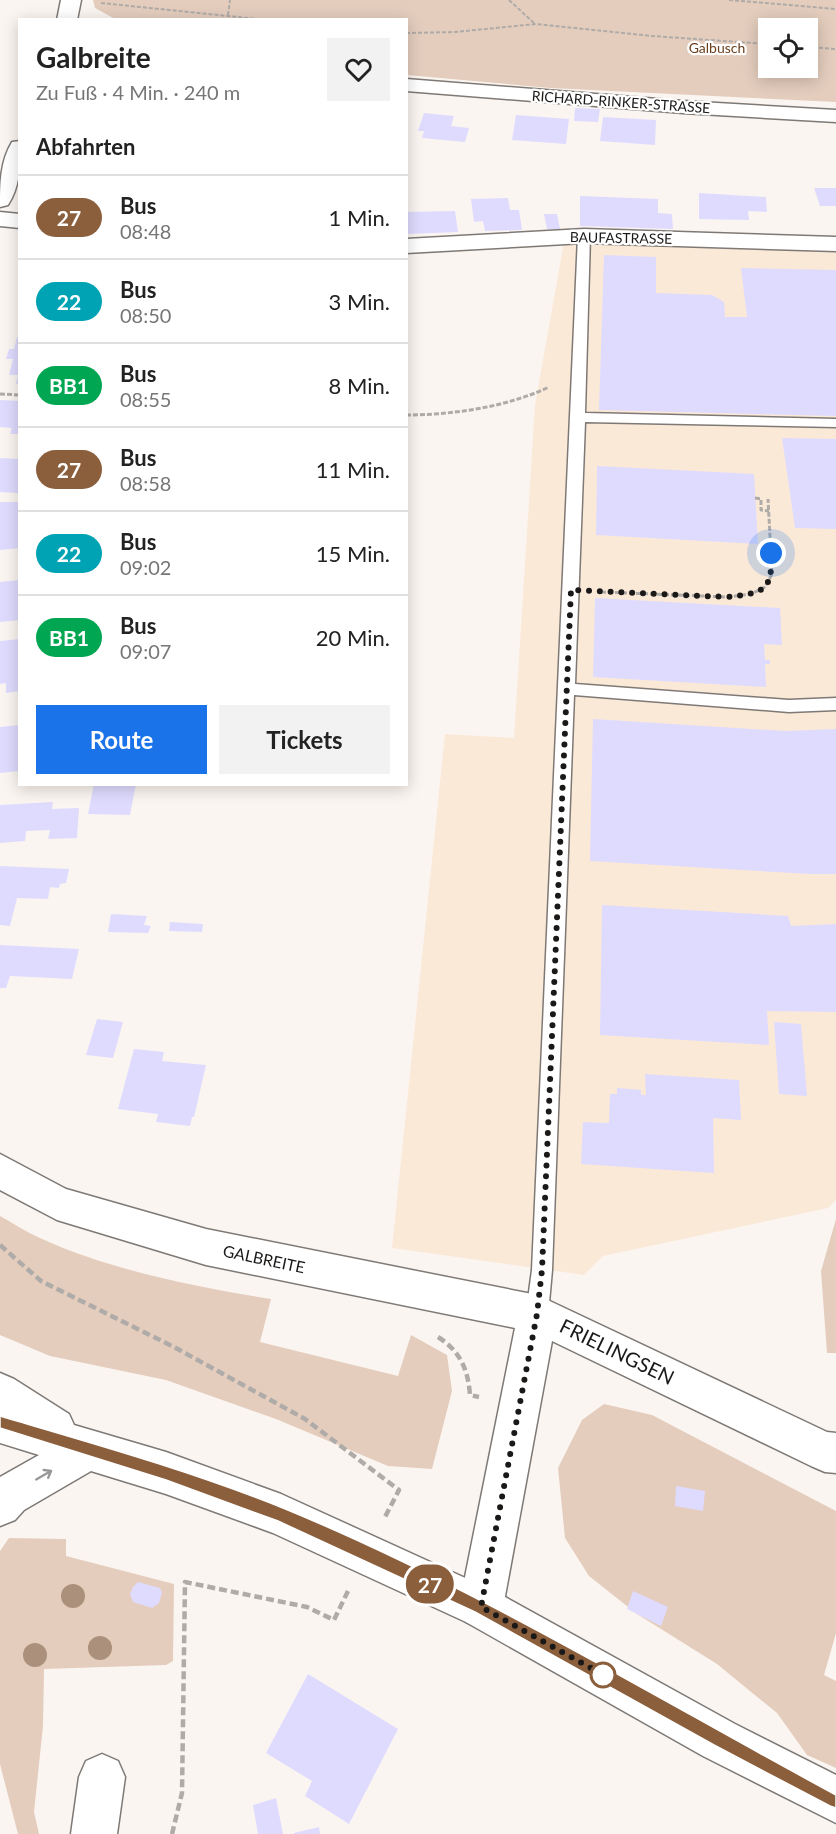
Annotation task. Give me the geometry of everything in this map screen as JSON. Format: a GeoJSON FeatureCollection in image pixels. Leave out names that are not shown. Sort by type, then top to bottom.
{"type":"FeatureCollection","features":[{"type":"Feature","properties":{"kind":"street"},"geometry":{"type":"LineString","coordinates":[[67,18],[71,0]]}},
{"type":"Feature","properties":{"kind":"street","name":"RICHARD-RINKER-STRASSE"},"geometry":{"type":"LineString","coordinates":[[408,85],[683,107],[836,116]]}},
{"type":"Feature","properties":{"kind":"street"},"geometry":{"type":"LineString","coordinates":[[0,200],[18,152]]}},
{"type":"Feature","properties":{"kind":"street"},"geometry":{"type":"LineString","coordinates":[[0,219],[18,221]]}},
{"type":"Feature","properties":{"kind":"street","name":"BAUFASTRASSE"},"geometry":{"type":"LineString","coordinates":[[408,246],[584,236],[836,244]]}},
{"type":"Feature","properties":{"kind":"street","name":"GALBREITE"},"geometry":{"type":"LineString","coordinates":[[0,1171],[57,1203],[206,1247],[537,1314]]}},
{"type":"Feature","properties":{"kind":"street","name":"FRIELINGSEN"},"geometry":{"type":"LineString","coordinates":[[481,1607],[537,1314],[825,1452],[836,1453]]}},
{"type":"Feature","properties":{"kind":"street"},"geometry":{"type":"LineString","coordinates":[[0,1394],[90,1449]]}},
{"type":"Feature","properties":{"kind":"street"},"geometry":{"type":"LineString","coordinates":[[0,1423],[166,1473],[281,1515],[481,1607],[719,1740],[836,1800]]}},
{"type":"Feature","properties":{"kind":"street"},"geometry":{"type":"LineString","coordinates":[[0,1505],[9,1495],[90,1449]]}},
{"type":"Feature","properties":{"kind":"street"},"geometry":{"type":"LineString","coordinates":[[94,1834],[102,1777]]}},
{"type":"Feature","properties":{"kind":"lane"},"geometry":{"type":"LineString","coordinates":[[537,1314],[542,1258],[567,689],[584,236]]}},
{"type":"Feature","properties":{"kind":"lane"},"geometry":{"type":"LineString","coordinates":[[578,417],[836,423]]}},
{"type":"Feature","properties":{"kind":"lane"},"geometry":{"type":"LineString","coordinates":[[567,689],[789,706],[836,704]]}},
{"type":"Feature","properties":{"kind":"path"},"geometry":{"type":"LineString","coordinates":[[228,15],[230,0]]}},
{"type":"Feature","properties":{"kind":"path"},"geometry":{"type":"LineString","coordinates":[[509,0],[536,24]]}},
{"type":"Feature","properties":{"kind":"path"},"geometry":{"type":"LineString","coordinates":[[729,0],[836,9]]}},
{"type":"Feature","properties":{"kind":"path"},"geometry":{"type":"LineString","coordinates":[[97,2],[251,18]]}},
{"type":"Feature","properties":{"kind":"path"},"geometry":{"type":"LineString","coordinates":[[408,33],[455,32],[536,24],[652,36],[758,43]]}},
{"type":"Feature","properties":{"kind":"path"},"geometry":{"type":"LineString","coordinates":[[818,48],[836,49]]}},
{"type":"Feature","properties":{"kind":"path"},"geometry":{"type":"LineString","coordinates":[[408,415],[431,414],[541,392],[580,365]]}},
{"type":"Feature","properties":{"kind":"path"},"geometry":{"type":"LineString","coordinates":[[0,394],[18,395]]}},
{"type":"Feature","properties":{"kind":"path"},"geometry":{"type":"LineString","coordinates":[[755,498],[761,498],[761,510],[769,511]]}},
{"type":"Feature","properties":{"kind":"path"},"geometry":{"type":"LineString","coordinates":[[571,590],[727,597],[751,594],[765,587],[772,574],[768,499]]}},
{"type":"Feature","properties":{"kind":"path"},"geometry":{"type":"LineString","coordinates":[[0,1245],[41,1281],[174,1347],[305,1419],[399,1490],[334,1620],[307,1607],[185,1582],[182,1793],[172,1834]]}},
{"type":"Feature","properties":{"kind":"shaded area"},"geometry":{"type":"Polygon","coordinates":[[[836,239],[836,1200],[828,1208],[603,1256],[584,1275],[392,1248],[445,734],[514,738],[535,405],[564,242],[836,239]]]}},
{"type":"Feature","properties":{"kind":"green space","name":"Galbusch"},"geometry":{"type":"Polygon","coordinates":[[[93,0],[836,0],[836,102],[550,88],[408,75],[408,18],[113,18],[95,8],[93,0]]]}},
{"type":"Feature","properties":{"kind":"green space"},"geometry":{"type":"Polygon","coordinates":[[[0,1216],[40,1238],[124,1268],[184,1283],[271,1299],[260,1342],[398,1376],[411,1335],[447,1355],[452,1391],[432,1469],[388,1466],[276,1419],[166,1380],[50,1356],[0,1335],[0,1216]]]}},
{"type":"Feature","properties":{"kind":"green space"},"geometry":{"type":"Polygon","coordinates":[[[836,1219],[836,1353],[827,1353],[821,1271],[836,1219]]]}},
{"type":"Feature","properties":{"kind":"green space"},"geometry":{"type":"Polygon","coordinates":[[[604,1404],[652,1415],[836,1511],[836,1633],[824,1675],[836,1681],[836,1768],[807,1755],[777,1713],[717,1664],[637,1614],[589,1576],[565,1538],[558,1468],[582,1420],[604,1404]]]}},
{"type":"Feature","properties":{"kind":"green space"},"geometry":{"type":"Polygon","coordinates":[[[9,1538],[66,1539],[66,1556],[174,1584],[173,1661],[166,1665],[44,1669],[43,1726],[34,1812],[39,1834],[18,1834],[0,1764],[0,1551],[9,1538]]]}},
{"type":"Feature","properties":{"kind":"building"},"geometry":{"type":"Polygon","coordinates":[[[575,108],[600,109],[598,122],[574,121],[575,108]]]}},
{"type":"Feature","properties":{"kind":"building"},"geometry":{"type":"Polygon","coordinates":[[[424,113],[454,116],[451,126],[469,128],[465,142],[422,138],[424,131],[418,131],[424,113]]]}},
{"type":"Feature","properties":{"kind":"building"},"geometry":{"type":"Polygon","coordinates":[[[516,115],[569,119],[566,144],[512,140],[516,115]]]}},
{"type":"Feature","properties":{"kind":"building"},"geometry":{"type":"Polygon","coordinates":[[[603,117],[656,120],[655,145],[600,141],[603,117]]]}},
{"type":"Feature","properties":{"kind":"building"},"geometry":{"type":"Polygon","coordinates":[[[814,188],[836,188],[836,206],[820,206],[814,188]]]}},
{"type":"Feature","properties":{"kind":"building"},"geometry":{"type":"Polygon","coordinates":[[[699,193],[766,197],[767,212],[748,211],[749,220],[699,219],[699,193]]]}},
{"type":"Feature","properties":{"kind":"building"},"geometry":{"type":"Polygon","coordinates":[[[580,196],[658,199],[658,213],[672,214],[673,229],[580,226],[580,196]]]}},
{"type":"Feature","properties":{"kind":"building"},"geometry":{"type":"Polygon","coordinates":[[[508,198],[510,210],[519,210],[522,230],[485,231],[483,221],[474,222],[471,199],[508,198]]]}},
{"type":"Feature","properties":{"kind":"building"},"geometry":{"type":"Polygon","coordinates":[[[455,211],[458,232],[408,234],[408,212],[455,211]]]}},
{"type":"Feature","properties":{"kind":"building"},"geometry":{"type":"Polygon","coordinates":[[[544,214],[557,214],[560,229],[547,229],[544,214]]]}},
{"type":"Feature","properties":{"kind":"building"},"geometry":{"type":"Polygon","coordinates":[[[604,255],[656,257],[656,293],[712,295],[724,302],[725,317],[747,317],[741,268],[836,270],[836,416],[599,410],[604,255]]]}},
{"type":"Feature","properties":{"kind":"building"},"geometry":{"type":"Polygon","coordinates":[[[18,337],[18,375],[9,375],[13,359],[6,359],[9,349],[14,349],[18,337]]]}},
{"type":"Feature","properties":{"kind":"building"},"geometry":{"type":"Polygon","coordinates":[[[0,400],[18,401],[18,434],[10,434],[12,428],[0,427],[0,400]]]}},
{"type":"Feature","properties":{"kind":"building"},"geometry":{"type":"Polygon","coordinates":[[[782,438],[836,439],[836,529],[795,528],[782,438]]]}},
{"type":"Feature","properties":{"kind":"building"},"geometry":{"type":"Polygon","coordinates":[[[0,458],[18,459],[18,493],[0,492],[0,458]]]}},
{"type":"Feature","properties":{"kind":"building"},"geometry":{"type":"Polygon","coordinates":[[[597,466],[754,474],[758,544],[596,535],[597,466]]]}},
{"type":"Feature","properties":{"kind":"building"},"geometry":{"type":"Polygon","coordinates":[[[0,502],[18,502],[18,548],[0,550],[0,502]]]}},
{"type":"Feature","properties":{"kind":"building"},"geometry":{"type":"Polygon","coordinates":[[[18,580],[18,620],[0,622],[0,582],[18,580]]]}},
{"type":"Feature","properties":{"kind":"building"},"geometry":{"type":"Polygon","coordinates":[[[595,598],[780,608],[782,645],[764,644],[765,660],[770,660],[770,664],[765,664],[766,687],[593,677],[595,598]]]}},
{"type":"Feature","properties":{"kind":"building"},"geometry":{"type":"Polygon","coordinates":[[[18,639],[18,691],[6,693],[6,683],[0,684],[0,641],[18,639]]]}},
{"type":"Feature","properties":{"kind":"building"},"geometry":{"type":"Polygon","coordinates":[[[593,719],[785,731],[836,729],[836,874],[590,861],[593,719]]]}},
{"type":"Feature","properties":{"kind":"building"},"geometry":{"type":"Polygon","coordinates":[[[18,725],[18,771],[0,773],[0,727],[18,725]]]}},
{"type":"Feature","properties":{"kind":"building"},"geometry":{"type":"Polygon","coordinates":[[[94,786],[136,786],[130,815],[88,814],[94,786]]]}},
{"type":"Feature","properties":{"kind":"building"},"geometry":{"type":"Polygon","coordinates":[[[53,802],[52,809],[79,808],[77,838],[48,839],[50,830],[26,831],[25,841],[0,843],[0,805],[53,802]]]}},
{"type":"Feature","properties":{"kind":"building"},"geometry":{"type":"Polygon","coordinates":[[[0,866],[69,869],[66,883],[60,884],[59,888],[50,887],[48,899],[17,898],[10,926],[0,925],[0,866]]]}},
{"type":"Feature","properties":{"kind":"building"},"geometry":{"type":"Polygon","coordinates":[[[602,905],[788,916],[791,926],[836,924],[836,1012],[767,1011],[769,1045],[600,1035],[602,905]]]}},
{"type":"Feature","properties":{"kind":"building"},"geometry":{"type":"Polygon","coordinates":[[[111,914],[147,916],[144,925],[151,926],[148,933],[108,932],[111,914]]]}},
{"type":"Feature","properties":{"kind":"building"},"geometry":{"type":"Polygon","coordinates":[[[170,922],[203,924],[202,932],[169,931],[170,922]]]}},
{"type":"Feature","properties":{"kind":"building"},"geometry":{"type":"Polygon","coordinates":[[[0,945],[79,949],[72,979],[10,976],[6,988],[0,988],[0,945]]]}},
{"type":"Feature","properties":{"kind":"building"},"geometry":{"type":"Polygon","coordinates":[[[97,1019],[123,1022],[113,1058],[86,1055],[97,1019]]]}},
{"type":"Feature","properties":{"kind":"building"},"geometry":{"type":"Polygon","coordinates":[[[774,1022],[801,1024],[807,1096],[779,1094],[774,1022]]]}},
{"type":"Feature","properties":{"kind":"building"},"geometry":{"type":"Polygon","coordinates":[[[134,1049],[164,1052],[162,1061],[206,1065],[190,1126],[156,1122],[158,1114],[118,1109],[134,1049]]]}},
{"type":"Feature","properties":{"kind":"building"},"geometry":{"type":"Polygon","coordinates":[[[645,1074],[739,1080],[741,1120],[713,1118],[714,1173],[581,1164],[583,1122],[609,1123],[610,1094],[617,1094],[617,1088],[641,1090],[641,1095],[646,1095],[645,1074]]]}},
{"type":"Feature","properties":{"kind":"building"},"geometry":{"type":"Polygon","coordinates":[[[676,1486],[705,1491],[703,1511],[675,1506],[676,1486]]]}},
{"type":"Feature","properties":{"kind":"building"},"geometry":{"type":"Polygon","coordinates":[[[138,1582],[160,1588],[162,1593],[159,1603],[152,1608],[133,1602],[130,1594],[138,1582]]]}},
{"type":"Feature","properties":{"kind":"building"},"geometry":{"type":"Polygon","coordinates":[[[633,1591],[668,1607],[661,1626],[627,1609],[633,1591]]]}},
{"type":"Feature","properties":{"kind":"building"},"geometry":{"type":"Polygon","coordinates":[[[308,1674],[398,1729],[349,1824],[305,1796],[312,1781],[266,1753],[308,1674]]]}},
{"type":"Feature","properties":{"kind":"building"},"geometry":{"type":"Polygon","coordinates":[[[276,1798],[283,1834],[258,1834],[253,1805],[276,1798]]]}},
{"type":"Feature","properties":{"kind":"building"},"geometry":{"type":"Polygon","coordinates":[[[319,1827],[320,1834],[294,1834],[294,1833],[319,1827]]]}},
{"type":"Feature","properties":{"kind":"bus line","name":"27"},"geometry":{"type":"LineString","coordinates":[[0,1423],[166,1473],[281,1515],[481,1607],[719,1740],[836,1800]]}},
{"type":"Feature","properties":{"kind":"route"},"geometry":{"type":"LineString","coordinates":[[603,1675],[611,1679],[481,1607],[537,1314],[542,1270],[571,590],[727,597],[751,594],[765,587],[772,574],[771,553]]}}]}
